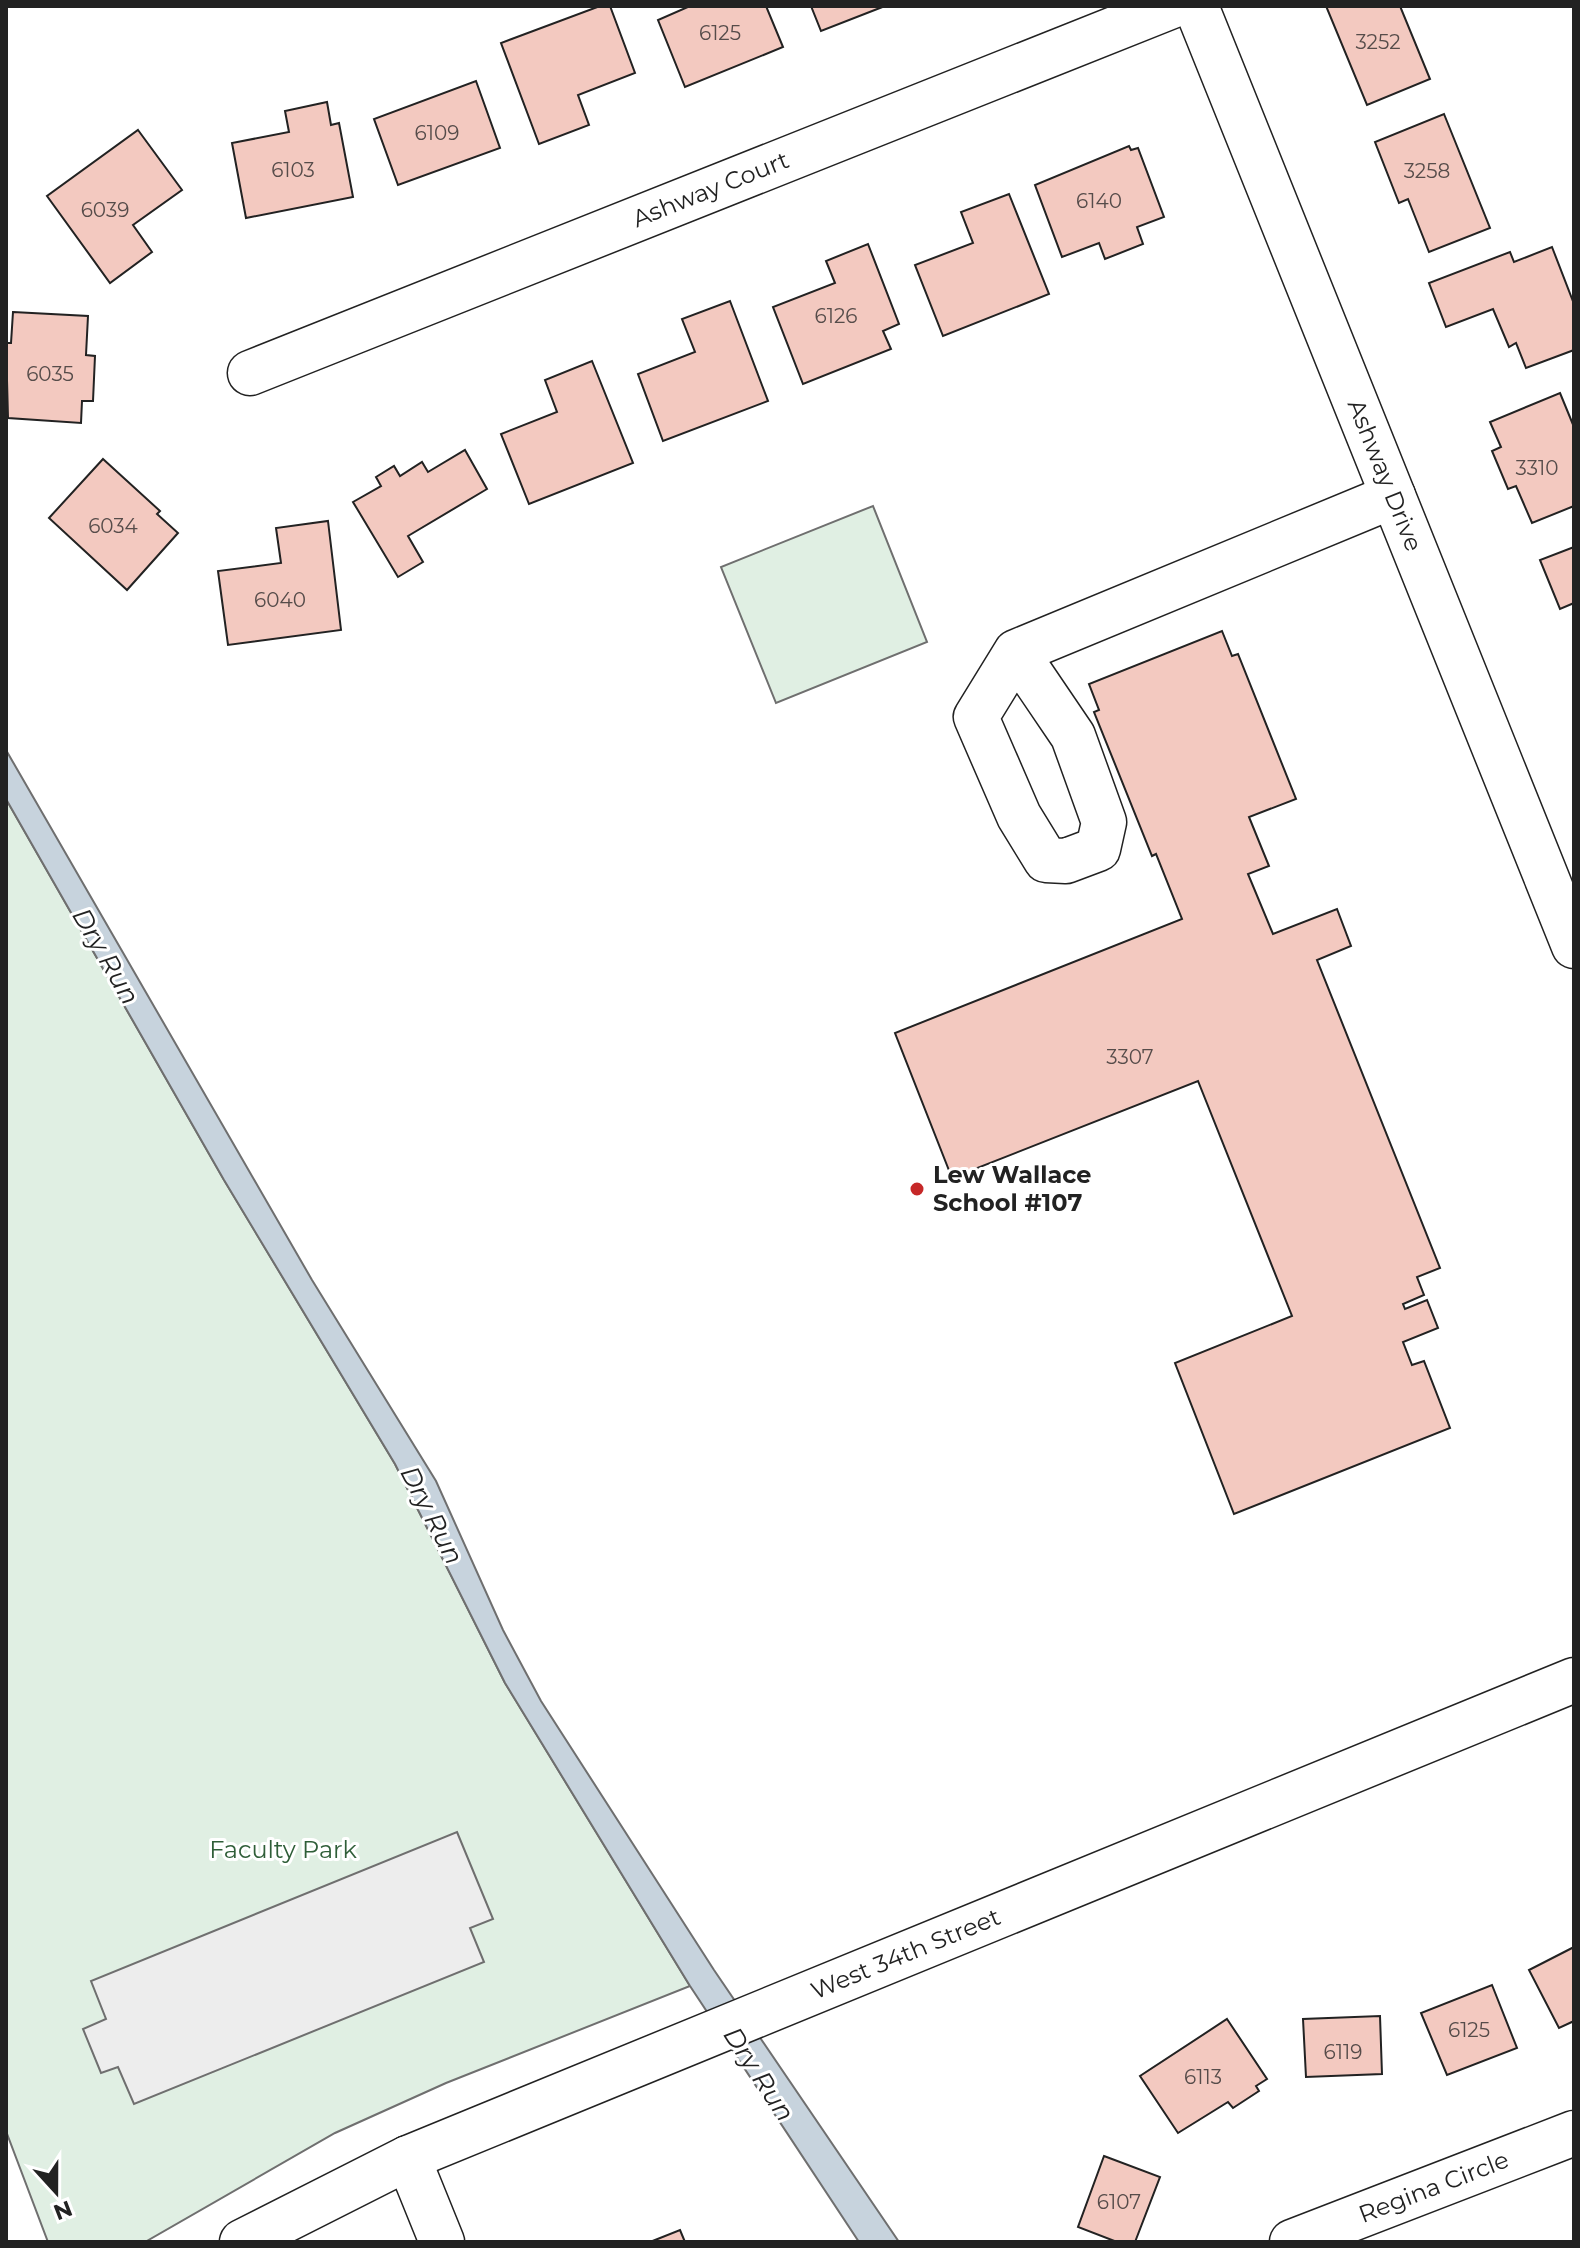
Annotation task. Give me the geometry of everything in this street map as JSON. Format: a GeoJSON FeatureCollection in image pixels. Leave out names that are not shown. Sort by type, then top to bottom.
{"type":"FeatureCollection","features":[{"type":"Feature","properties":{"kind":"street","name":"Ashway Court"},"geometry":{"type":"LineString","coordinates":[[250,373],[1172,6]]}},
{"type":"Feature","properties":{"kind":"street","name":"Ashway Drive"},"geometry":{"type":"LineString","coordinates":[[1196,6],[1574,946]]}},
{"type":"Feature","properties":{"kind":"street"},"geometry":{"type":"LineString","coordinates":[[1016,652],[1393,496]]}},
{"type":"Feature","properties":{"kind":"street","name":"West 34th Street"},"geometry":{"type":"LineString","coordinates":[[242,2242],[408,2158],[1574,1680]]}},
{"type":"Feature","properties":{"kind":"street","name":"Regina Circle"},"geometry":{"type":"LineString","coordinates":[[1292,2242],[1574,2133]]}},
{"type":"Feature","properties":{"kind":"street"},"geometry":{"type":"LineString","coordinates":[[408,2158],[442,2242]]}},
{"type":"Feature","properties":{"kind":"green space"},"geometry":{"type":"Polygon","coordinates":[[[873,506],[927,642],[776,703],[721,567],[873,506]]]}},
{"type":"Feature","properties":{"kind":"green space","name":"Faculty Park"},"geometry":{"type":"Polygon","coordinates":[[[6,799],[224,1180],[395,1464],[505,1683],[690,1986],[446,2083],[335,2133],[145,2242],[48,2242],[6,2131],[6,799]]]}},
{"type":"Feature","properties":{"kind":"shaded area"},"geometry":{"type":"Polygon","coordinates":[[[457,1832],[493,1919],[470,1928],[484,1962],[134,2104],[118,2067],[101,2073],[83,2029],[106,2019],[91,1981],[457,1832]]]}},
{"type":"Feature","properties":{"kind":"water","name":"Dry Run"},"geometry":{"type":"Polygon","coordinates":[[[6,750],[312,1280],[436,1481],[503,1630],[541,1701],[714,1970],[899,2242],[859,2242],[690,1986],[505,1683],[395,1464],[224,1180],[6,799],[6,750]]]}},
{"type":"Feature","properties":{"kind":"building"},"geometry":{"type":"Polygon","coordinates":[[[600,6],[610,6],[635,73],[578,95],[589,125],[539,144],[501,43],[600,6]]]}},
{"type":"Feature","properties":{"kind":"building"},"geometry":{"type":"Polygon","coordinates":[[[690,6],[766,6],[783,47],[685,87],[658,20],[690,6]]]}},
{"type":"Feature","properties":{"kind":"building"},"geometry":{"type":"Polygon","coordinates":[[[811,6],[885,6],[821,31],[811,6]]]}},
{"type":"Feature","properties":{"kind":"building"},"geometry":{"type":"Polygon","coordinates":[[[1326,6],[1400,6],[1430,79],[1367,105],[1326,6]]]}},
{"type":"Feature","properties":{"kind":"building"},"geometry":{"type":"Polygon","coordinates":[[[476,81],[500,148],[398,185],[374,119],[476,81]]]}},
{"type":"Feature","properties":{"kind":"building"},"geometry":{"type":"Polygon","coordinates":[[[327,102],[331,125],[339,123],[353,197],[246,218],[232,143],[289,132],[285,111],[327,102]]]}},
{"type":"Feature","properties":{"kind":"building"},"geometry":{"type":"Polygon","coordinates":[[[1444,114],[1490,228],[1429,252],[1408,199],[1399,203],[1375,142],[1444,114]]]}},
{"type":"Feature","properties":{"kind":"building"},"geometry":{"type":"Polygon","coordinates":[[[138,130],[182,190],[133,225],[152,252],[110,283],[47,196],[138,130]]]}},
{"type":"Feature","properties":{"kind":"building"},"geometry":{"type":"Polygon","coordinates":[[[1129,146],[1131,150],[1138,148],[1164,217],[1137,227],[1143,244],[1105,259],[1099,243],[1062,257],[1035,185],[1129,146]]]}},
{"type":"Feature","properties":{"kind":"building"},"geometry":{"type":"Polygon","coordinates":[[[1009,194],[1049,294],[943,336],[915,265],[973,243],[961,212],[1009,194]]]}},
{"type":"Feature","properties":{"kind":"building"},"geometry":{"type":"Polygon","coordinates":[[[868,244],[899,324],[883,331],[891,349],[803,384],[773,307],[835,283],[826,261],[868,244]]]}},
{"type":"Feature","properties":{"kind":"building"},"geometry":{"type":"Polygon","coordinates":[[[1552,247],[1574,304],[1574,350],[1526,368],[1516,343],[1509,347],[1493,309],[1446,327],[1429,283],[1510,252],[1514,262],[1552,247]]]}},
{"type":"Feature","properties":{"kind":"building"},"geometry":{"type":"Polygon","coordinates":[[[730,301],[768,401],[663,441],[638,374],[695,352],[682,319],[730,301]]]}},
{"type":"Feature","properties":{"kind":"building"},"geometry":{"type":"Polygon","coordinates":[[[13,312],[88,316],[86,355],[95,356],[93,401],[82,401],[81,423],[8,418],[6,343],[11,343],[13,312]]]}},
{"type":"Feature","properties":{"kind":"building"},"geometry":{"type":"Polygon","coordinates":[[[592,361],[633,463],[529,504],[501,434],[557,412],[545,380],[592,361]]]}},
{"type":"Feature","properties":{"kind":"building"},"geometry":{"type":"Polygon","coordinates":[[[1560,393],[1574,427],[1574,506],[1532,523],[1516,486],[1508,489],[1492,451],[1501,447],[1490,422],[1560,393]]]}},
{"type":"Feature","properties":{"kind":"building"},"geometry":{"type":"Polygon","coordinates":[[[465,450],[487,489],[408,536],[423,562],[398,577],[353,502],[381,486],[376,477],[394,466],[400,476],[422,462],[428,472],[465,450]]]}},
{"type":"Feature","properties":{"kind":"building"},"geometry":{"type":"Polygon","coordinates":[[[103,459],[160,511],[157,514],[178,533],[127,590],[49,518],[103,459]]]}},
{"type":"Feature","properties":{"kind":"building"},"geometry":{"type":"Polygon","coordinates":[[[328,521],[341,630],[228,645],[218,571],[281,563],[276,528],[328,521]]]}},
{"type":"Feature","properties":{"kind":"building"},"geometry":{"type":"Polygon","coordinates":[[[1574,547],[1574,603],[1560,609],[1540,560],[1574,547]]]}},
{"type":"Feature","properties":{"kind":"building"},"geometry":{"type":"Polygon","coordinates":[[[1222,631],[1232,656],[1238,654],[1296,799],[1249,817],[1269,866],[1248,874],[1273,934],[1337,909],[1351,946],[1317,960],[1440,1268],[1417,1277],[1424,1295],[1403,1304],[1405,1309],[1427,1300],[1438,1328],[1403,1342],[1412,1365],[1424,1361],[1450,1428],[1234,1514],[1175,1363],[1292,1316],[1198,1081],[952,1178],[895,1033],[1182,919],[1156,854],[1152,856],[1094,712],[1099,710],[1089,684],[1222,631]]]}},
{"type":"Feature","properties":{"kind":"building"},"geometry":{"type":"Polygon","coordinates":[[[1574,1947],[1574,2021],[1559,2028],[1529,1970],[1574,1947]]]}},
{"type":"Feature","properties":{"kind":"building"},"geometry":{"type":"Polygon","coordinates":[[[1492,1985],[1517,2048],[1447,2075],[1421,2013],[1492,1985]]]}},
{"type":"Feature","properties":{"kind":"building"},"geometry":{"type":"Polygon","coordinates":[[[1380,2016],[1382,2074],[1306,2077],[1303,2019],[1380,2016]]]}},
{"type":"Feature","properties":{"kind":"building"},"geometry":{"type":"Polygon","coordinates":[[[1227,2019],[1267,2079],[1256,2086],[1259,2091],[1233,2108],[1228,2102],[1178,2133],[1140,2076],[1227,2019]]]}},
{"type":"Feature","properties":{"kind":"building"},"geometry":{"type":"Polygon","coordinates":[[[1104,2156],[1160,2177],[1135,2242],[1117,2242],[1078,2227],[1104,2156]]]}},
{"type":"Feature","properties":{"kind":"building"},"geometry":{"type":"Polygon","coordinates":[[[680,2230],[685,2242],[650,2242],[680,2230]]]}},
{"type":"Feature","properties":{"kind":"place","name":"Lew Wallace School #107"},"geometry":{"type":"Point","coordinates":[917,1189]}}]}
